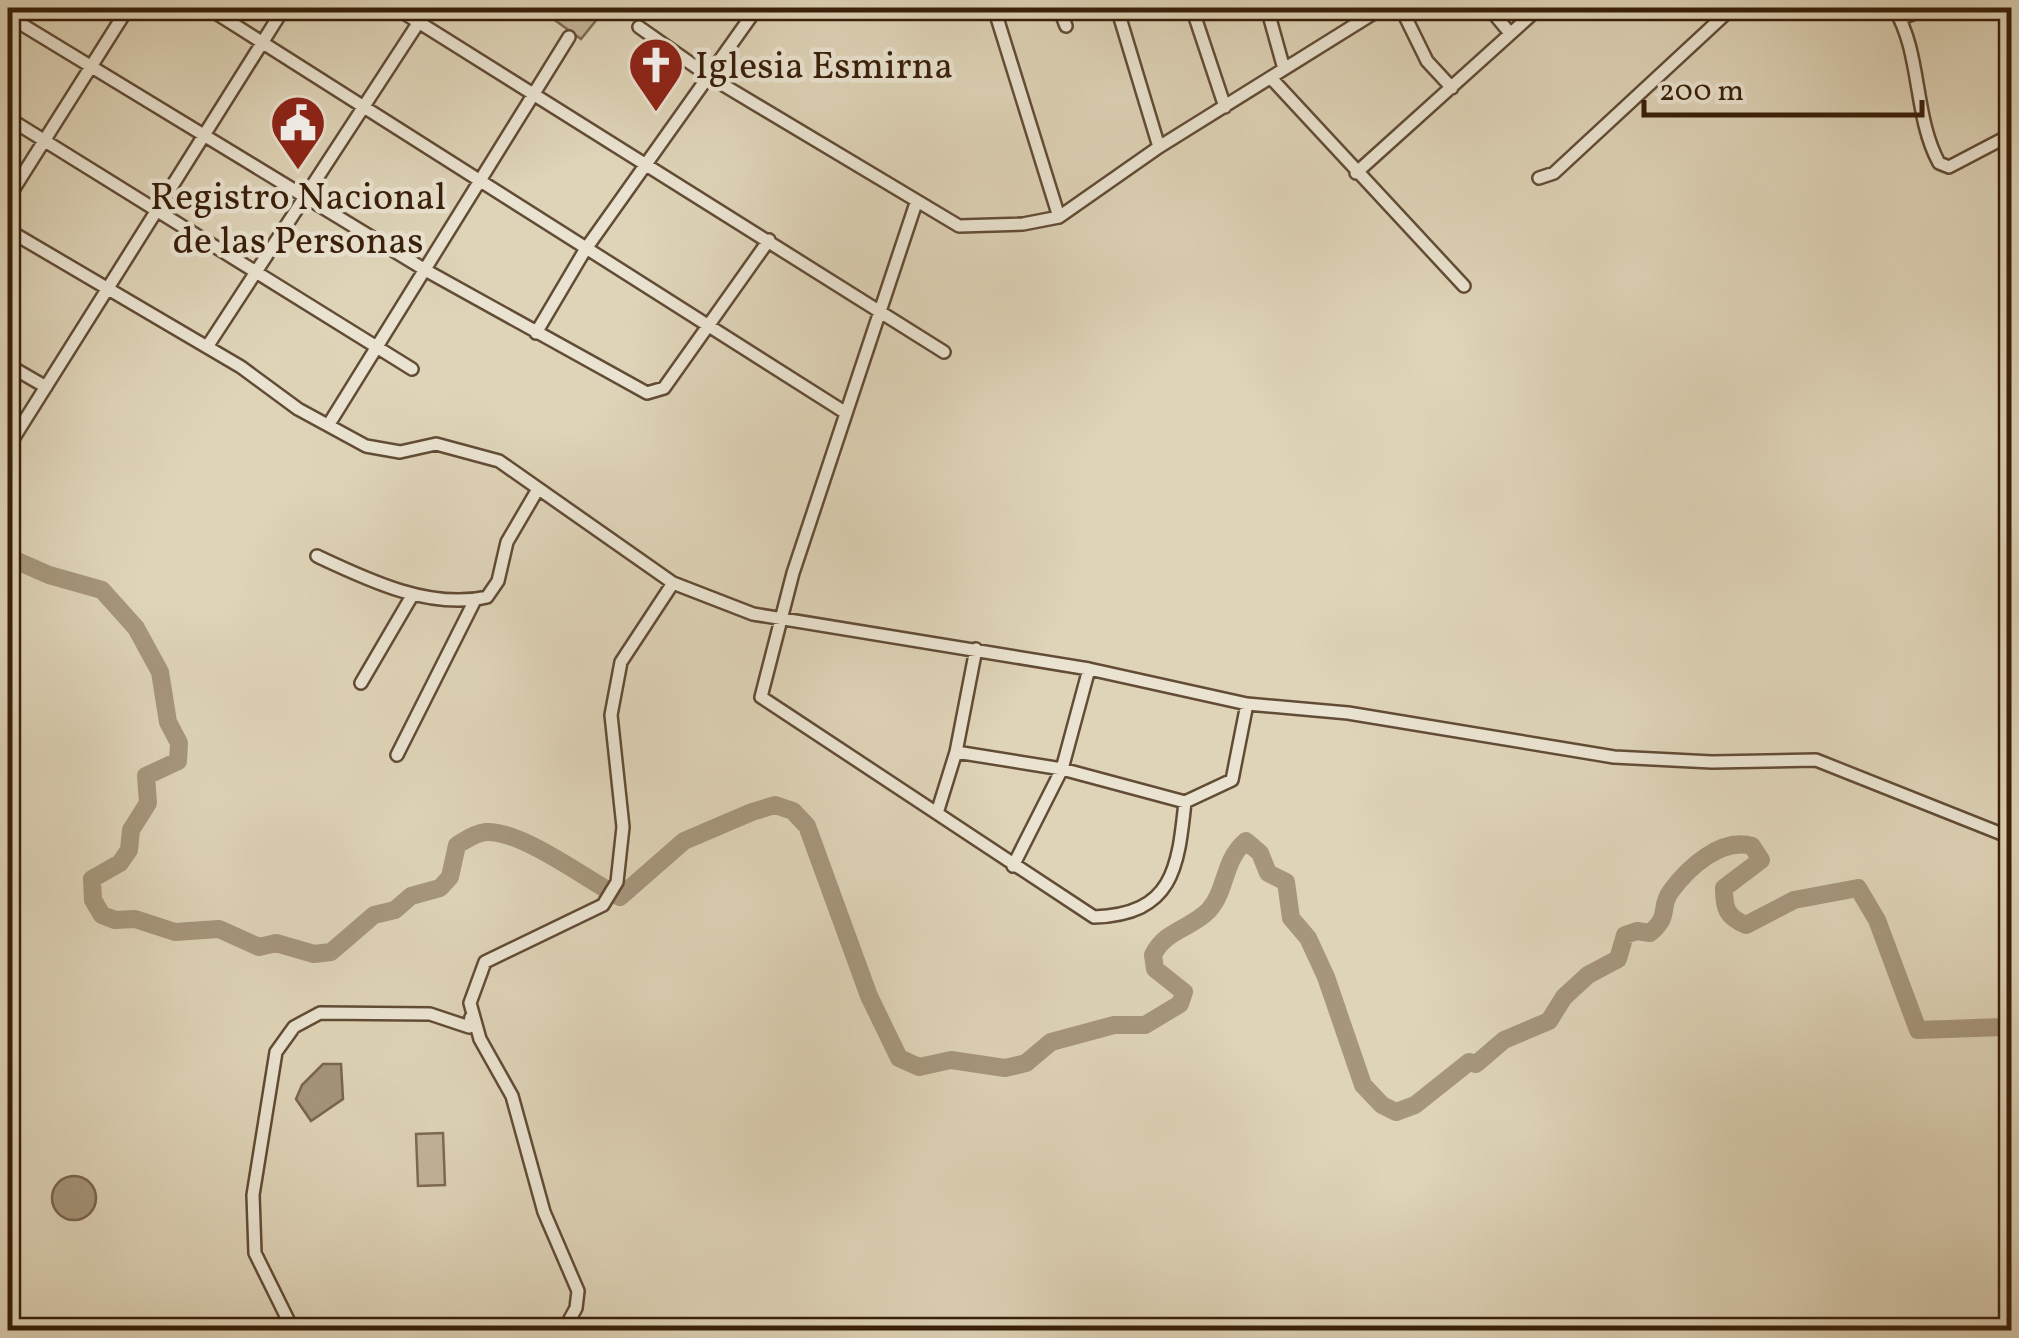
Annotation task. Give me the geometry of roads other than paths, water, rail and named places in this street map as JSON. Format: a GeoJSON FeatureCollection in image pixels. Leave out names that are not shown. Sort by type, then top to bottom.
{"type":"FeatureCollection","features":[{"type":"Feature","properties":{"kind":"street"},"geometry":{"type":"LineString","coordinates":[[8,198],[128,8]]}},
{"type":"Feature","properties":{"kind":"street"},"geometry":{"type":"LineString","coordinates":[[208,8],[846,413]]}},
{"type":"Feature","properties":{"kind":"street"},"geometry":{"type":"LineString","coordinates":[[8,448],[284,8]]}},
{"type":"Feature","properties":{"kind":"street"},"geometry":{"type":"LineString","coordinates":[[396,8],[944,352]]}},
{"type":"Feature","properties":{"kind":"street"},"geometry":{"type":"LineString","coordinates":[[207,347],[428,8]]}},
{"type":"Feature","properties":{"kind":"street"},"geometry":{"type":"LineString","coordinates":[[536,333],[585,250],[649,166],[757,8]]}},
{"type":"Feature","properties":{"kind":"street"},"geometry":{"type":"LineString","coordinates":[[994,8],[1059,217]]}},
{"type":"Feature","properties":{"kind":"street"},"geometry":{"type":"LineString","coordinates":[[1059,8],[1066,26]]}},
{"type":"Feature","properties":{"kind":"street"},"geometry":{"type":"LineString","coordinates":[[1116,8],[1159,147]]}},
{"type":"Feature","properties":{"kind":"street"},"geometry":{"type":"LineString","coordinates":[[1192,8],[1225,106]]}},
{"type":"Feature","properties":{"kind":"street"},"geometry":{"type":"LineString","coordinates":[[1267,8],[1284,69]]}},
{"type":"Feature","properties":{"kind":"street"},"geometry":{"type":"LineString","coordinates":[[639,27],[710,76],[959,226],[1023,224],[1059,217],[1159,147],[1382,8]]}},
{"type":"Feature","properties":{"kind":"street"},"geometry":{"type":"LineString","coordinates":[[1401,8],[1427,61],[1452,88]]}},
{"type":"Feature","properties":{"kind":"street"},"geometry":{"type":"LineString","coordinates":[[1490,8],[1509,32]]}},
{"type":"Feature","properties":{"kind":"street"},"geometry":{"type":"LineString","coordinates":[[1356,173],[1538,8]]}},
{"type":"Feature","properties":{"kind":"street"},"geometry":{"type":"LineString","coordinates":[[1540,178],[1554,173],[1732,8]]}},
{"type":"Feature","properties":{"kind":"street"},"geometry":{"type":"LineString","coordinates":[[1928,8],[1896,11],[1939,163],[1949,167],[2012,134]]}},
{"type":"Feature","properties":{"kind":"street"},"geometry":{"type":"LineString","coordinates":[[8,16],[427,271],[647,393],[664,388],[768,240]]}},
{"type":"Feature","properties":{"kind":"street"},"geometry":{"type":"LineString","coordinates":[[330,424],[482,184],[570,36]]}},
{"type":"Feature","properties":{"kind":"street"},"geometry":{"type":"LineString","coordinates":[[1271,78],[1464,286]]}},
{"type":"Feature","properties":{"kind":"street"},"geometry":{"type":"LineString","coordinates":[[8,118],[412,370]]}},
{"type":"Feature","properties":{"kind":"street"},"geometry":{"type":"LineString","coordinates":[[916,203],[784,603],[783,622],[760,698],[1094,917],[1126,916],[1147,906],[1179,864],[1185,802]]}},
{"type":"Feature","properties":{"kind":"street"},"geometry":{"type":"LineString","coordinates":[[8,230],[207,347],[298,409],[366,446],[400,452],[436,444],[475,451],[519,472],[674,583],[783,622],[1089,669],[1246,704],[1348,714],[1629,758],[1816,760],[2012,838]]}},
{"type":"Feature","properties":{"kind":"street"},"geometry":{"type":"LineString","coordinates":[[8,365],[46,387]]}},
{"type":"Feature","properties":{"kind":"street"},"geometry":{"type":"LineString","coordinates":[[317,556],[373,582],[413,594],[474,600],[494,590],[508,542],[538,489]]}},
{"type":"Feature","properties":{"kind":"street"},"geometry":{"type":"LineString","coordinates":[[293,1330],[254,1253],[253,1195],[276,1052],[294,1027],[320,1014],[430,1014],[469,1026],[470,1002],[486,962],[603,905],[617,882],[624,827],[611,715],[620,662],[674,583]]}},
{"type":"Feature","properties":{"kind":"street"},"geometry":{"type":"LineString","coordinates":[[360,683],[413,594]]}},
{"type":"Feature","properties":{"kind":"street"},"geometry":{"type":"LineString","coordinates":[[397,755],[474,600]]}},
{"type":"Feature","properties":{"kind":"street"},"geometry":{"type":"LineString","coordinates":[[937,812],[956,752],[976,649]]}},
{"type":"Feature","properties":{"kind":"street"},"geometry":{"type":"LineString","coordinates":[[1013,866],[1062,769],[1089,669]]}},
{"type":"Feature","properties":{"kind":"street"},"geometry":{"type":"LineString","coordinates":[[956,752],[1062,769],[1185,802],[1232,780],[1246,704]]}},
{"type":"Feature","properties":{"kind":"street"},"geometry":{"type":"LineString","coordinates":[[470,1002],[480,1039],[512,1096],[544,1212],[578,1291],[576,1308],[564,1330]]}},
{"type":"Feature","properties":{"kind":"waterway"},"geometry":{"type":"LineString","coordinates":[[8,557],[49,575],[102,590],[136,628],[160,672],[168,722],[179,743],[178,761],[146,776],[148,803],[131,830],[129,850],[120,863],[92,879],[93,900],[102,915],[115,920],[135,919],[175,932],[219,929],[259,947],[276,943],[314,954],[331,952],[374,915],[395,910],[411,896],[440,888],[450,877],[457,845],[478,834],[486,832],[517,839],[620,897],[684,841],[775,805],[793,811],[807,826],[869,996],[899,1058],[919,1067],[951,1060],[1005,1068],[1026,1063],[1051,1042],[1114,1025],[1145,1025],[1180,1004],[1184,992],[1155,969],[1153,955],[1164,940],[1209,910],[1233,857],[1246,841],[1260,853],[1268,873],[1286,882],[1291,918],[1308,938],[1326,977],[1363,1085],[1382,1105],[1396,1112],[1415,1105],[1504,1040],[1549,1021],[1564,997],[1588,975],[1618,959],[1625,935],[1637,931],[1650,933],[1657,926],[1667,897],[1686,873],[1717,850],[1740,844],[1752,846],[1761,860],[1724,888],[1726,907],[1735,919],[1746,925],[1794,900],[1858,888],[1877,920],[1918,1030],[2004,1027],[2012,1031]]}},
{"type":"Feature","properties":{"kind":"place","name":"Iglesia Esmirna"},"geometry":{"type":"Point","coordinates":[656,114]}},
{"type":"Feature","properties":{"kind":"place","name":"Registro Nacional de las Personas"},"geometry":{"type":"Point","coordinates":[298,172]}}]}
